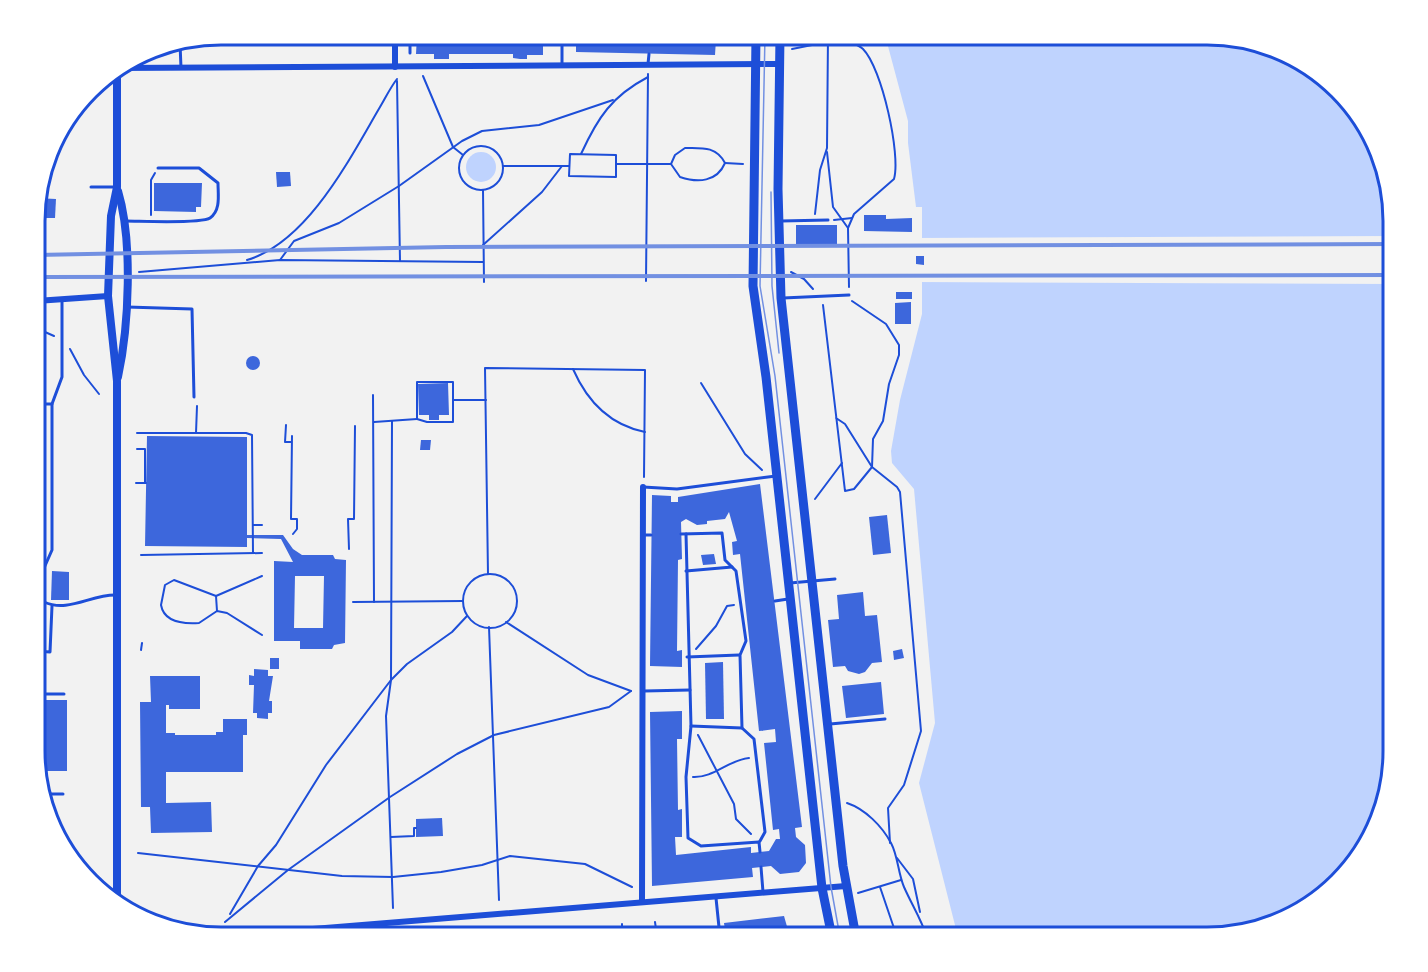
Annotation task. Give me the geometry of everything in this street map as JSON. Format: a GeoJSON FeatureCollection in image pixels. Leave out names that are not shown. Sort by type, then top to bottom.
{"type":"FeatureCollection","features":[{"type":"Feature","properties":{"kind":"main road"},"geometry":{"type":"LineString","coordinates":[[756,45],[753,286],[777,476],[822,888],[830,927]]}},
{"type":"Feature","properties":{"kind":"main road"},"geometry":{"type":"LineString","coordinates":[[780,45],[778,221],[781,298],[827,724],[846,886],[854,927]]}},
{"type":"Feature","properties":{"kind":"street"},"geometry":{"type":"LineString","coordinates":[[395,45],[395,67]]}},
{"type":"Feature","properties":{"kind":"street"},"geometry":{"type":"LineString","coordinates":[[133,69],[779,64]]}},
{"type":"Feature","properties":{"kind":"street"},"geometry":{"type":"LineString","coordinates":[[117,892],[117,381],[108,296],[111,216],[117,187],[118,79]]}},
{"type":"Feature","properties":{"kind":"street"},"geometry":{"type":"LineString","coordinates":[[117,187],[126,221],[125,307],[122,357],[117,381]]}},
{"type":"Feature","properties":{"kind":"street"},"geometry":{"type":"LineString","coordinates":[[45,301],[108,296]]}},
{"type":"Feature","properties":{"kind":"street"},"geometry":{"type":"LineString","coordinates":[[642,902],[643,487]]}},
{"type":"Feature","properties":{"kind":"street"},"geometry":{"type":"LineString","coordinates":[[367,927],[846,886]]}},
{"type":"Feature","properties":{"kind":"lane"},"geometry":{"type":"LineString","coordinates":[[410,45],[410,53]]}},
{"type":"Feature","properties":{"kind":"lane"},"geometry":{"type":"LineString","coordinates":[[562,45],[562,66]]}},
{"type":"Feature","properties":{"kind":"lane"},"geometry":{"type":"LineString","coordinates":[[180,50],[181,68]]}},
{"type":"Feature","properties":{"kind":"lane"},"geometry":{"type":"LineString","coordinates":[[648,65],[649,54]]}},
{"type":"Feature","properties":{"kind":"lane"},"geometry":{"type":"LineString","coordinates":[[126,221],[203,221],[210,218],[218,205],[218,183],[199,168],[158,168]]}},
{"type":"Feature","properties":{"kind":"lane"},"geometry":{"type":"LineString","coordinates":[[91,187],[117,187]]}},
{"type":"Feature","properties":{"kind":"lane"},"geometry":{"type":"LineString","coordinates":[[778,221],[828,220]]}},
{"type":"Feature","properties":{"kind":"lane"},"geometry":{"type":"LineString","coordinates":[[781,298],[849,295]]}},
{"type":"Feature","properties":{"kind":"lane"},"geometry":{"type":"LineString","coordinates":[[45,565],[52,550],[52,404],[62,377],[62,300]]}},
{"type":"Feature","properties":{"kind":"lane"},"geometry":{"type":"LineString","coordinates":[[125,307],[192,309],[194,315],[194,397]]}},
{"type":"Feature","properties":{"kind":"lane"},"geometry":{"type":"LineString","coordinates":[[45,404],[52,404]]}},
{"type":"Feature","properties":{"kind":"lane"},"geometry":{"type":"LineString","coordinates":[[643,487],[677,489],[777,476]]}},
{"type":"Feature","properties":{"kind":"lane"},"geometry":{"type":"LineString","coordinates":[[742,729],[740,655],[746,641],[736,571],[725,560],[722,533],[684,534],[691,726],[686,777],[688,838],[701,846],[759,842]]}},
{"type":"Feature","properties":{"kind":"lane"},"geometry":{"type":"LineString","coordinates":[[643,535],[651,535]]}},
{"type":"Feature","properties":{"kind":"lane"},"geometry":{"type":"LineString","coordinates":[[686,571],[733,567]]}},
{"type":"Feature","properties":{"kind":"lane"},"geometry":{"type":"LineString","coordinates":[[789,583],[836,579]]}},
{"type":"Feature","properties":{"kind":"lane"},"geometry":{"type":"LineString","coordinates":[[45,602],[52,606],[69,606],[104,595],[117,595]]}},
{"type":"Feature","properties":{"kind":"lane"},"geometry":{"type":"LineString","coordinates":[[775,601],[791,599]]}},
{"type":"Feature","properties":{"kind":"lane"},"geometry":{"type":"LineString","coordinates":[[741,604],[746,603]]}},
{"type":"Feature","properties":{"kind":"lane"},"geometry":{"type":"LineString","coordinates":[[45,652],[50,652],[52,606]]}},
{"type":"Feature","properties":{"kind":"lane"},"geometry":{"type":"LineString","coordinates":[[687,657],[740,655]]}},
{"type":"Feature","properties":{"kind":"lane"},"geometry":{"type":"LineString","coordinates":[[643,691],[690,690]]}},
{"type":"Feature","properties":{"kind":"lane"},"geometry":{"type":"LineString","coordinates":[[45,694],[64,694]]}},
{"type":"Feature","properties":{"kind":"lane"},"geometry":{"type":"LineString","coordinates":[[827,724],[885,719]]}},
{"type":"Feature","properties":{"kind":"lane"},"geometry":{"type":"LineString","coordinates":[[691,726],[742,729],[754,739],[765,832],[759,842],[760,852]]}},
{"type":"Feature","properties":{"kind":"lane"},"geometry":{"type":"LineString","coordinates":[[51,794],[63,794]]}},
{"type":"Feature","properties":{"kind":"lane"},"geometry":{"type":"LineString","coordinates":[[761,867],[764,892]]}},
{"type":"Feature","properties":{"kind":"lane"},"geometry":{"type":"LineString","coordinates":[[716,896],[719,927]]}},
{"type":"Feature","properties":{"kind":"path"},"geometry":{"type":"LineString","coordinates":[[789,50],[813,45]]}},
{"type":"Feature","properties":{"kind":"path"},"geometry":{"type":"LineString","coordinates":[[828,45],[827,148],[832,201],[840,219],[848,228]]}},
{"type":"Feature","properties":{"kind":"path"},"geometry":{"type":"LineString","coordinates":[[822,296],[845,491],[854,489],[872,467],[873,439],[883,421],[889,384],[899,355],[899,345],[886,324],[874,314],[863,310],[849,295],[848,228],[858,208],[894,179],[895,165],[889,114],[876,72],[864,50],[856,45]]}},
{"type":"Feature","properties":{"kind":"path"},"geometry":{"type":"LineString","coordinates":[[646,281],[648,65]]}},
{"type":"Feature","properties":{"kind":"path"},"geometry":{"type":"LineString","coordinates":[[420,66],[453,147],[463,155]]}},
{"type":"Feature","properties":{"kind":"path"},"geometry":{"type":"LineString","coordinates":[[395,67],[400,261]]}},
{"type":"Feature","properties":{"kind":"path"},"geometry":{"type":"LineString","coordinates":[[280,260],[294,241],[339,223],[399,186],[453,147],[492,128],[539,125],[613,100],[648,77]]}},
{"type":"Feature","properties":{"kind":"path"},"geometry":{"type":"LineString","coordinates":[[239,262],[250,259],[272,247],[295,232],[306,220],[338,176],[397,79]]}},
{"type":"Feature","properties":{"kind":"path"},"geometry":{"type":"LineString","coordinates":[[580,154],[596,123],[613,100]]}},
{"type":"Feature","properties":{"kind":"path"},"geometry":{"type":"LineString","coordinates":[[485,146],[496,152],[503,166],[496,183],[483,190],[470,187],[461,177],[459,167],[463,155],[473,147],[485,146]]}},
{"type":"Feature","properties":{"kind":"path"},"geometry":{"type":"LineString","coordinates":[[671,164],[679,150],[685,148],[711,148],[721,156],[725,163]]}},
{"type":"Feature","properties":{"kind":"path"},"geometry":{"type":"LineString","coordinates":[[814,220],[820,170],[827,148]]}},
{"type":"Feature","properties":{"kind":"path"},"geometry":{"type":"LineString","coordinates":[[570,154],[616,155],[616,164],[616,177],[569,176],[570,154]]}},
{"type":"Feature","properties":{"kind":"path"},"geometry":{"type":"LineString","coordinates":[[671,164],[680,177],[710,179],[721,173],[725,163]]}},
{"type":"Feature","properties":{"kind":"path"},"geometry":{"type":"LineString","coordinates":[[725,163],[744,164]]}},
{"type":"Feature","properties":{"kind":"path"},"geometry":{"type":"LineString","coordinates":[[616,164],[671,164]]}},
{"type":"Feature","properties":{"kind":"path"},"geometry":{"type":"LineString","coordinates":[[503,166],[569,166]]}},
{"type":"Feature","properties":{"kind":"path"},"geometry":{"type":"LineString","coordinates":[[483,245],[542,192],[562,166]]}},
{"type":"Feature","properties":{"kind":"path"},"geometry":{"type":"LineString","coordinates":[[151,221],[151,180],[158,168]]}},
{"type":"Feature","properties":{"kind":"path"},"geometry":{"type":"LineString","coordinates":[[483,190],[484,282]]}},
{"type":"Feature","properties":{"kind":"path"},"geometry":{"type":"LineString","coordinates":[[828,220],[852,219]]}},
{"type":"Feature","properties":{"kind":"path"},"geometry":{"type":"LineString","coordinates":[[136,272],[280,260],[483,262]]}},
{"type":"Feature","properties":{"kind":"path"},"geometry":{"type":"LineString","coordinates":[[788,271],[804,279],[817,297]]}},
{"type":"Feature","properties":{"kind":"path"},"geometry":{"type":"LineString","coordinates":[[488,574],[485,368],[645,370],[643,487]]}},
{"type":"Feature","properties":{"kind":"path"},"geometry":{"type":"LineString","coordinates":[[573,369],[581,388],[601,410],[625,426],[645,432]]}},
{"type":"Feature","properties":{"kind":"path"},"geometry":{"type":"LineString","coordinates":[[374,422],[417,419],[427,422],[453,422],[453,382],[417,382],[417,419]]}},
{"type":"Feature","properties":{"kind":"path"},"geometry":{"type":"LineString","coordinates":[[701,383],[742,449],[766,473]]}},
{"type":"Feature","properties":{"kind":"path"},"geometry":{"type":"LineString","coordinates":[[373,395],[374,602]]}},
{"type":"Feature","properties":{"kind":"path"},"geometry":{"type":"LineString","coordinates":[[194,397],[197,402],[196,433]]}},
{"type":"Feature","properties":{"kind":"path"},"geometry":{"type":"LineString","coordinates":[[453,400],[486,400]]}},
{"type":"Feature","properties":{"kind":"path"},"geometry":{"type":"LineString","coordinates":[[836,418],[844,424],[872,467],[900,492],[921,731],[904,785],[888,808],[890,843],[901,880],[920,915]]}},
{"type":"Feature","properties":{"kind":"path"},"geometry":{"type":"LineString","coordinates":[[392,421],[391,680],[386,716],[393,908]]}},
{"type":"Feature","properties":{"kind":"path"},"geometry":{"type":"LineString","coordinates":[[286,425],[285,442],[291,442]]}},
{"type":"Feature","properties":{"kind":"path"},"geometry":{"type":"LineString","coordinates":[[349,549],[348,519],[354,519],[355,426]]}},
{"type":"Feature","properties":{"kind":"path"},"geometry":{"type":"LineString","coordinates":[[137,433],[246,433],[252,435],[253,553]]}},
{"type":"Feature","properties":{"kind":"path"},"geometry":{"type":"LineString","coordinates":[[292,436],[291,519],[297,519],[297,529],[293,534]]}},
{"type":"Feature","properties":{"kind":"path"},"geometry":{"type":"LineString","coordinates":[[136,483],[146,483],[146,449],[137,449]]}},
{"type":"Feature","properties":{"kind":"path"},"geometry":{"type":"LineString","coordinates":[[813,502],[842,463]]}},
{"type":"Feature","properties":{"kind":"path"},"geometry":{"type":"LineString","coordinates":[[253,525],[262,525]]}},
{"type":"Feature","properties":{"kind":"path"},"geometry":{"type":"LineString","coordinates":[[141,555],[262,553]]}},
{"type":"Feature","properties":{"kind":"path"},"geometry":{"type":"LineString","coordinates":[[488,574],[504,578],[514,590],[516,607],[506,622],[489,627],[476,624],[467,616],[463,601],[471,582],[488,574]]}},
{"type":"Feature","properties":{"kind":"path"},"geometry":{"type":"LineString","coordinates":[[216,611],[204,621],[191,624],[167,617],[161,605],[165,585],[174,580],[216,596],[262,576]]}},
{"type":"Feature","properties":{"kind":"path"},"geometry":{"type":"LineString","coordinates":[[216,596],[216,611]]}},
{"type":"Feature","properties":{"kind":"path"},"geometry":{"type":"LineString","coordinates":[[353,602],[463,601]]}},
{"type":"Feature","properties":{"kind":"path"},"geometry":{"type":"LineString","coordinates":[[687,657],[716,626],[727,606],[741,604]]}},
{"type":"Feature","properties":{"kind":"path"},"geometry":{"type":"LineString","coordinates":[[216,611],[227,614],[262,635]]}},
{"type":"Feature","properties":{"kind":"path"},"geometry":{"type":"LineString","coordinates":[[225,922],[258,866],[276,845],[326,765],[391,680],[407,664],[452,632],[467,616]]}},
{"type":"Feature","properties":{"kind":"path"},"geometry":{"type":"LineString","coordinates":[[229,916],[288,870],[390,797],[457,754],[494,735],[609,707],[631,691],[588,675],[506,622]]}},
{"type":"Feature","properties":{"kind":"path"},"geometry":{"type":"LineString","coordinates":[[489,627],[499,900]]}},
{"type":"Feature","properties":{"kind":"path"},"geometry":{"type":"LineString","coordinates":[[141,650],[142,643]]}},
{"type":"Feature","properties":{"kind":"path"},"geometry":{"type":"LineString","coordinates":[[691,726],[734,804],[735,819],[759,842]]}},
{"type":"Feature","properties":{"kind":"path"},"geometry":{"type":"LineString","coordinates":[[686,777],[704,778],[737,759],[757,758]]}},
{"type":"Feature","properties":{"kind":"path"},"geometry":{"type":"LineString","coordinates":[[847,803],[864,811],[890,843]]}},
{"type":"Feature","properties":{"kind":"path"},"geometry":{"type":"LineString","coordinates":[[391,837],[414,836],[414,828],[416,828]]}},
{"type":"Feature","properties":{"kind":"path"},"geometry":{"type":"LineString","coordinates":[[138,853],[342,876],[393,877],[441,873],[510,856],[585,864],[635,889]]}},
{"type":"Feature","properties":{"kind":"path"},"geometry":{"type":"LineString","coordinates":[[895,856],[913,879],[924,927]]}},
{"type":"Feature","properties":{"kind":"path"},"geometry":{"type":"LineString","coordinates":[[858,893],[901,880]]}},
{"type":"Feature","properties":{"kind":"path"},"geometry":{"type":"LineString","coordinates":[[880,887],[894,927]]}},
{"type":"Feature","properties":{"kind":"path"},"geometry":{"type":"LineString","coordinates":[[656,922],[656,927]]}},
{"type":"Feature","properties":{"kind":"water"},"geometry":{"type":"Polygon","coordinates":[[[888,45],[1207,45],[1252,51],[1274,58],[1305,75],[1323,89],[1347,114],[1365,143],[1380,187],[1383,210],[1383,762],[1374,807],[1353,849],[1339,867],[1314,891],[1274,914],[1241,924],[1218,927],[955,927],[919,783],[935,723],[914,489],[892,463],[891,451],[900,400],[922,314],[922,207],[916,207],[908,143],[908,121],[888,45]]]}},
{"type":"Feature","properties":{"kind":"water"},"geometry":{"type":"Polygon","coordinates":[[[481,152],[487,153],[495,161],[495,173],[487,181],[481,182],[475,181],[467,173],[466,167],[467,161],[475,153],[481,152]]]}},
{"type":"Feature","properties":{"kind":"pier"},"geometry":{"type":"Polygon","coordinates":[[[1383,236],[1383,284],[918,282],[918,238],[1383,236]]]}},
{"type":"Feature","properties":{"kind":"building"},"geometry":{"type":"Polygon","coordinates":[[[416,45],[543,45],[543,55],[527,55],[527,59],[513,58],[513,54],[449,54],[449,59],[434,59],[434,54],[416,54],[416,45]]]}},
{"type":"Feature","properties":{"kind":"building"},"geometry":{"type":"Polygon","coordinates":[[[576,45],[716,45],[715,55],[576,52],[576,45]]]}},
{"type":"Feature","properties":{"kind":"building"},"geometry":{"type":"Polygon","coordinates":[[[276,172],[290,172],[291,186],[277,187],[276,172]]]}},
{"type":"Feature","properties":{"kind":"building"},"geometry":{"type":"Polygon","coordinates":[[[154,183],[202,183],[201,207],[196,207],[196,212],[154,211],[154,183]]]}},
{"type":"Feature","properties":{"kind":"building"},"geometry":{"type":"Polygon","coordinates":[[[47,199],[56,199],[55,218],[45,218],[47,199]]]}},
{"type":"Feature","properties":{"kind":"building"},"geometry":{"type":"Polygon","coordinates":[[[864,215],[886,215],[886,219],[912,218],[912,232],[864,231],[864,215]]]}},
{"type":"Feature","properties":{"kind":"building"},"geometry":{"type":"Polygon","coordinates":[[[796,225],[837,225],[837,244],[796,244],[796,225]]]}},
{"type":"Feature","properties":{"kind":"building"},"geometry":{"type":"Polygon","coordinates":[[[916,256],[924,256],[924,265],[916,264],[916,256]]]}},
{"type":"Feature","properties":{"kind":"building"},"geometry":{"type":"Polygon","coordinates":[[[896,292],[912,292],[912,299],[896,299],[896,292]]]}},
{"type":"Feature","properties":{"kind":"building"},"geometry":{"type":"Polygon","coordinates":[[[911,302],[911,324],[895,324],[895,303],[911,302]]]}},
{"type":"Feature","properties":{"kind":"building"},"geometry":{"type":"Polygon","coordinates":[[[253,356],[258,358],[260,363],[258,368],[253,370],[248,368],[246,363],[248,358],[253,356]]]}},
{"type":"Feature","properties":{"kind":"building"},"geometry":{"type":"Polygon","coordinates":[[[448,383],[449,415],[439,415],[439,420],[429,420],[429,415],[419,415],[418,384],[448,383]]]}},
{"type":"Feature","properties":{"kind":"building"},"geometry":{"type":"Polygon","coordinates":[[[147,436],[247,437],[247,535],[283,535],[293,549],[302,555],[333,555],[335,559],[346,560],[345,643],[334,645],[332,649],[300,649],[300,641],[274,641],[274,561],[293,562],[281,539],[247,538],[247,547],[145,546],[147,436]],[[295,576],[294,628],[323,628],[324,576],[295,576]]]}},
{"type":"Feature","properties":{"kind":"building"},"geometry":{"type":"Polygon","coordinates":[[[421,440],[431,440],[430,450],[420,450],[421,440]]]}},
{"type":"Feature","properties":{"kind":"building"},"geometry":{"type":"Polygon","coordinates":[[[760,484],[802,827],[795,828],[796,837],[805,845],[806,863],[799,872],[780,874],[771,866],[752,868],[753,877],[652,886],[650,712],[682,711],[682,739],[677,739],[678,810],[682,809],[682,837],[675,837],[676,855],[751,847],[751,853],[769,851],[776,839],[780,839],[779,829],[773,830],[764,743],[776,742],[775,729],[759,731],[740,554],[733,555],[732,542],[737,541],[729,512],[725,519],[707,521],[707,524],[697,525],[686,519],[681,522],[682,559],[678,560],[677,651],[682,650],[682,667],[650,666],[652,495],[671,496],[671,502],[678,502],[678,497],[760,484]]]}},
{"type":"Feature","properties":{"kind":"building"},"geometry":{"type":"Polygon","coordinates":[[[887,515],[891,553],[873,555],[869,517],[887,515]]]}},
{"type":"Feature","properties":{"kind":"building"},"geometry":{"type":"Polygon","coordinates":[[[714,554],[716,564],[703,565],[701,555],[714,554]]]}},
{"type":"Feature","properties":{"kind":"building"},"geometry":{"type":"Polygon","coordinates":[[[52,571],[69,572],[69,600],[51,600],[52,571]]]}},
{"type":"Feature","properties":{"kind":"building"},"geometry":{"type":"Polygon","coordinates":[[[863,592],[865,616],[877,615],[882,662],[872,663],[865,672],[859,674],[848,671],[845,666],[833,667],[828,620],[839,619],[837,595],[863,592]]]}},
{"type":"Feature","properties":{"kind":"building"},"geometry":{"type":"Polygon","coordinates":[[[902,649],[904,658],[894,660],[893,651],[902,649]]]}},
{"type":"Feature","properties":{"kind":"building"},"geometry":{"type":"Polygon","coordinates":[[[270,658],[279,658],[279,669],[270,669],[270,658]]]}},
{"type":"Feature","properties":{"kind":"building"},"geometry":{"type":"Polygon","coordinates":[[[723,662],[724,719],[706,719],[705,663],[723,662]]]}},
{"type":"Feature","properties":{"kind":"building"},"geometry":{"type":"Polygon","coordinates":[[[254,669],[268,670],[268,676],[273,676],[269,701],[272,701],[272,713],[268,713],[268,719],[257,718],[257,713],[253,713],[254,685],[249,685],[249,675],[254,676],[254,669]]]}},
{"type":"Feature","properties":{"kind":"building"},"geometry":{"type":"Polygon","coordinates":[[[150,676],[200,676],[200,709],[169,709],[169,705],[166,705],[166,733],[216,735],[216,732],[223,732],[223,719],[247,719],[247,735],[243,735],[243,772],[166,772],[166,803],[211,802],[212,832],[151,833],[150,807],[141,807],[140,702],[151,702],[150,676]]]}},
{"type":"Feature","properties":{"kind":"building"},"geometry":{"type":"Polygon","coordinates":[[[881,682],[884,714],[846,718],[842,686],[881,682]]]}},
{"type":"Feature","properties":{"kind":"building"},"geometry":{"type":"Polygon","coordinates":[[[45,700],[67,700],[67,771],[47,771],[45,700]]]}},
{"type":"Feature","properties":{"kind":"building"},"geometry":{"type":"Polygon","coordinates":[[[442,818],[443,836],[416,837],[416,819],[442,818]]]}},
{"type":"Feature","properties":{"kind":"building"},"geometry":{"type":"Polygon","coordinates":[[[784,916],[787,927],[725,927],[724,923],[784,916]]]}},
{"type":"Feature","properties":{"kind":"tram line"},"geometry":{"type":"LineString","coordinates":[[765,45],[760,286],[775,376],[831,887],[838,927]]}},
{"type":"Feature","properties":{"kind":"tram line"},"geometry":{"type":"LineString","coordinates":[[771,192],[772,286],[779,353]]}},
{"type":"Feature","properties":{"kind":"railway"},"geometry":{"type":"LineString","coordinates":[[45,255],[446,247],[1383,244]]}},
{"type":"Feature","properties":{"kind":"railway"},"geometry":{"type":"LineString","coordinates":[[45,277],[1383,275]]}}]}
